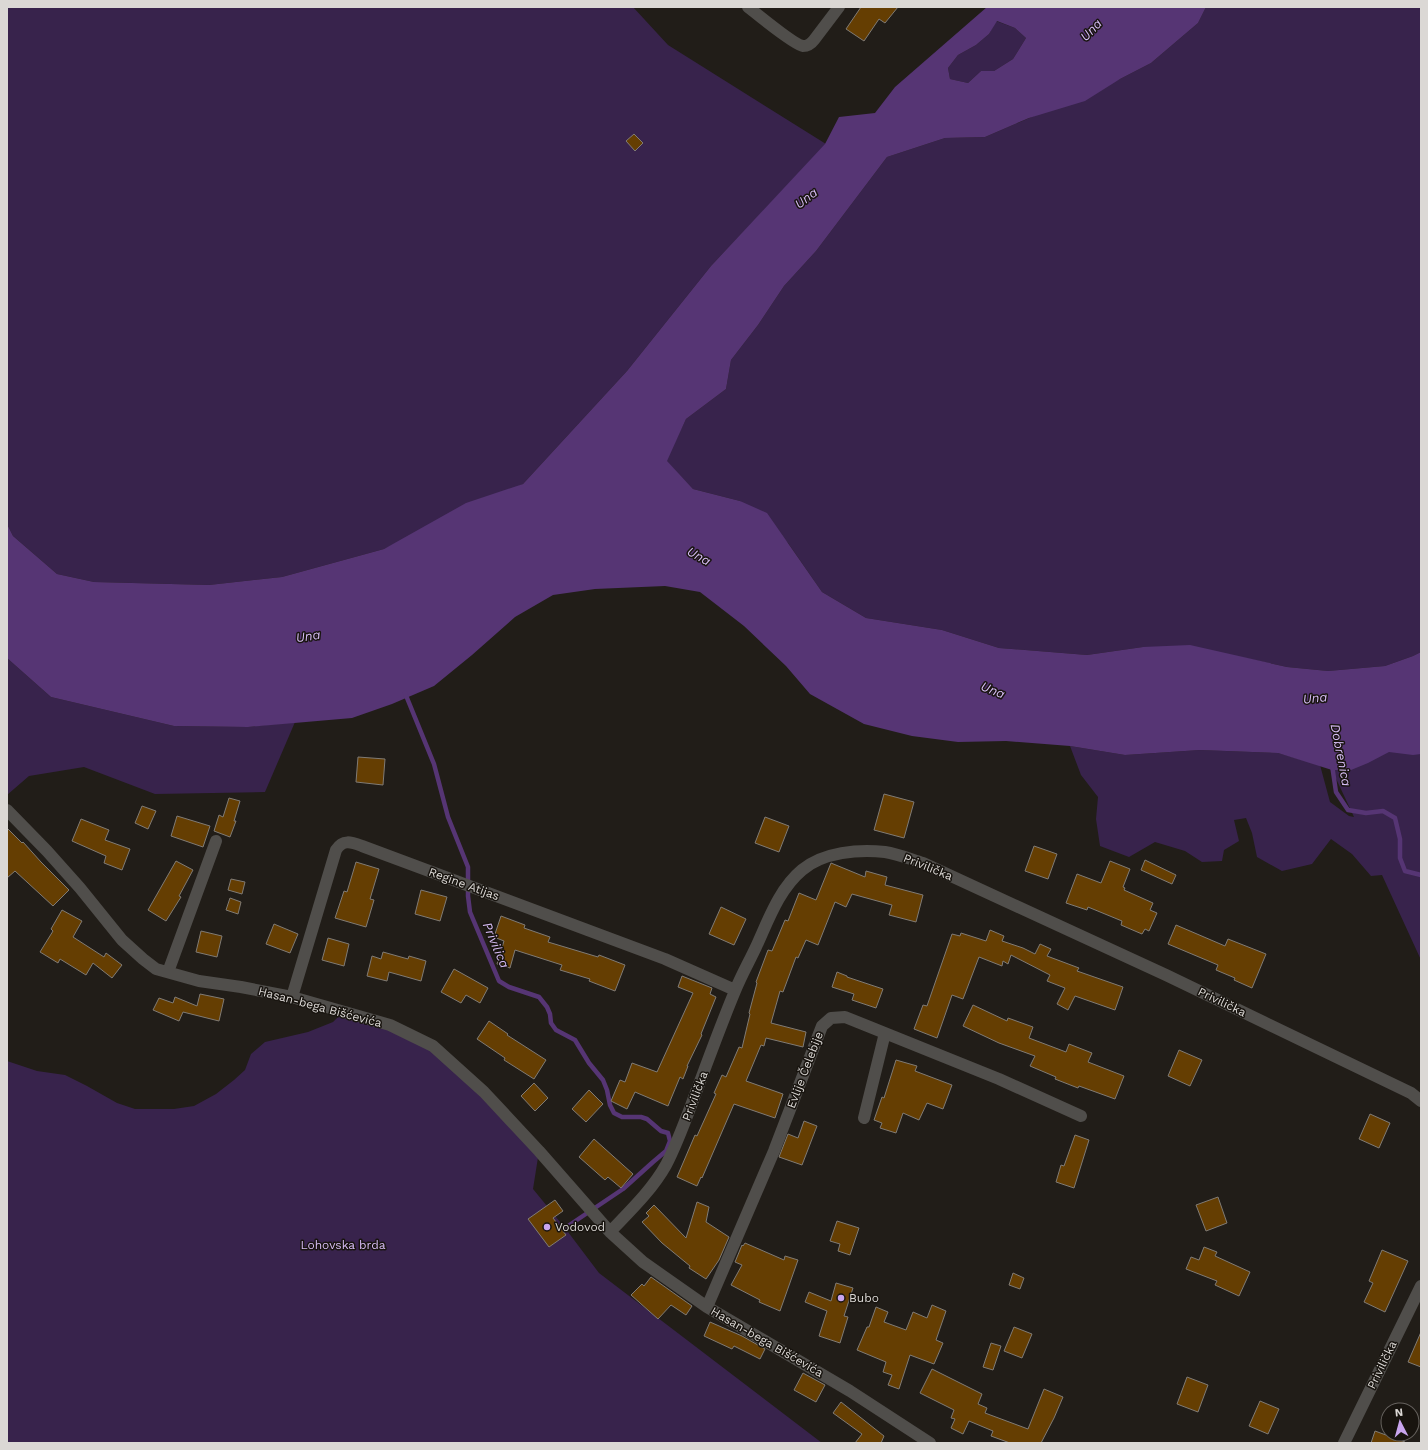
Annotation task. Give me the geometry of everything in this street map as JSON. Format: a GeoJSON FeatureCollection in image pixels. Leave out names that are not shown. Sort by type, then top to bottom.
{"type":"FeatureCollection","features":[{"type":"Feature","properties":{"kind":"street"},"geometry":{"type":"LineString","coordinates":[[748,7],[794,41],[804,46],[811,44],[839,7]]}},
{"type":"Feature","properties":{"kind":"street","name":"Hasan-bega Bišćevića"},"geometry":{"type":"LineString","coordinates":[[7,810],[80,888],[122,940],[143,959],[156,968],[199,981],[292,996],[390,1024],[433,1046],[484,1092],[539,1151],[610,1232],[643,1262],[707,1307],[850,1391],[930,1443]]}},
{"type":"Feature","properties":{"kind":"street"},"geometry":{"type":"LineString","coordinates":[[168,972],[216,841]]}},
{"type":"Feature","properties":{"kind":"street","name":"Regine Atijas"},"geometry":{"type":"LineString","coordinates":[[292,996],[336,850],[339,845],[345,842],[351,842],[362,846],[665,959],[735,990]]}},
{"type":"Feature","properties":{"kind":"street","name":"Privilička"},"geometry":{"type":"LineString","coordinates":[[610,1232],[642,1198],[666,1165],[680,1134],[735,990],[778,901],[792,879],[802,870],[812,862],[831,855],[867,851],[885,852],[904,856],[923,863],[1166,975],[1411,1093],[1421,1101]]}},
{"type":"Feature","properties":{"kind":"street","name":"Evlije Čelebije"},"geometry":{"type":"LineString","coordinates":[[707,1307],[774,1151],[822,1026],[831,1018],[844,1017],[885,1033],[999,1079],[1080,1116]]}},
{"type":"Feature","properties":{"kind":"street"},"geometry":{"type":"LineString","coordinates":[[864,1118],[885,1033]]}},
{"type":"Feature","properties":{"kind":"street","name":"Privilička"},"geometry":{"type":"LineString","coordinates":[[1344,1443],[1421,1286]]}},
{"type":"Feature","properties":{"kind":"green space"},"geometry":{"type":"Polygon","coordinates":[[[7,7],[633,7],[668,45],[826,144],[711,266],[627,371],[523,484],[384,549],[282,577],[209,585],[94,582],[57,574],[13,536],[7,524],[7,7]]]}},
{"type":"Feature","properties":{"kind":"green space"},"geometry":{"type":"Polygon","coordinates":[[[1206,7],[1421,7],[1421,652],[1385,666],[1328,671],[1287,667],[1245,658],[1143,647],[1087,655],[999,648],[942,630],[866,618],[822,592],[788,543],[740,501],[693,489],[666,461],[686,419],[726,389],[731,360],[758,325],[784,286],[816,251],[887,157],[945,138],[985,137],[1120,79],[1151,63],[1198,23],[1206,7]]]}},
{"type":"Feature","properties":{"kind":"green space"},"geometry":{"type":"Polygon","coordinates":[[[996,21],[1015,28],[1026,38],[1013,59],[994,71],[981,71],[968,83],[950,79],[948,68],[958,55],[976,45],[989,34],[996,21]]]}},
{"type":"Feature","properties":{"kind":"green space"},"geometry":{"type":"Polygon","coordinates":[[[7,658],[51,697],[174,726],[248,727],[295,722],[265,792],[155,794],[84,767],[29,776],[7,795],[7,658]]]}},
{"type":"Feature","properties":{"kind":"green space"},"geometry":{"type":"Polygon","coordinates":[[[1421,735],[1421,960],[1382,875],[1371,876],[1352,854],[1331,839],[1312,864],[1282,871],[1257,857],[1252,833],[1246,818],[1234,820],[1239,841],[1224,850],[1222,861],[1202,862],[1185,851],[1155,842],[1129,857],[1100,846],[1096,819],[1098,797],[1081,775],[1070,746],[1125,755],[1200,750],[1278,753],[1320,765],[1330,802],[1349,816],[1354,817],[1332,770],[1421,735]]]}},
{"type":"Feature","properties":{"kind":"green space","name":"Lohovska brda"},"geometry":{"type":"Polygon","coordinates":[[[344,1011],[433,1046],[539,1151],[533,1189],[599,1273],[822,1443],[7,1443],[7,1061],[37,1071],[65,1075],[117,1103],[135,1109],[174,1109],[194,1106],[216,1094],[245,1070],[251,1054],[265,1042],[308,1032],[333,1022],[344,1011]]]}},
{"type":"Feature","properties":{"kind":"water","name":"Una"},"geometry":{"type":"Polygon","coordinates":[[[987,7],[1206,7],[1198,23],[1151,63],[1120,79],[1085,101],[1029,118],[985,137],[945,138],[887,157],[816,251],[784,286],[758,325],[731,360],[726,389],[686,419],[667,461],[693,489],[740,501],[767,513],[822,592],[866,618],[942,630],[999,648],[1087,655],[1143,647],[1190,645],[1287,667],[1328,671],[1385,666],[1421,652],[1421,754],[1413,755],[1389,752],[1351,770],[1332,770],[1278,753],[1200,750],[1125,755],[1070,746],[1006,741],[958,742],[912,736],[864,724],[810,694],[786,666],[744,626],[700,592],[665,586],[595,589],[553,595],[515,617],[434,686],[392,704],[352,718],[248,727],[174,726],[51,697],[7,658],[7,524],[13,536],[57,574],[94,582],[209,585],[282,577],[384,549],[466,503],[523,484],[627,371],[711,266],[825,144],[839,117],[875,113],[895,87],[987,7]],[[997,21],[989,34],[976,45],[958,55],[948,68],[950,79],[968,83],[981,71],[994,71],[1013,59],[1026,38],[1015,28],[997,21]]]}},
{"type":"Feature","properties":{"kind":"building"},"geometry":{"type":"Polygon","coordinates":[[[861,7],[898,7],[885,23],[879,19],[864,41],[846,29],[861,7]]]}},
{"type":"Feature","properties":{"kind":"building"},"geometry":{"type":"Polygon","coordinates":[[[634,134],[643,143],[635,151],[626,141],[634,134]]]}},
{"type":"Feature","properties":{"kind":"building"},"geometry":{"type":"Polygon","coordinates":[[[358,757],[385,759],[383,785],[356,782],[358,757]]]}},
{"type":"Feature","properties":{"kind":"building"},"geometry":{"type":"Polygon","coordinates":[[[884,794],[914,802],[904,838],[874,830],[884,794]]]}},
{"type":"Feature","properties":{"kind":"building"},"geometry":{"type":"Polygon","coordinates":[[[229,798],[240,801],[234,821],[236,821],[230,837],[214,831],[219,815],[223,817],[229,798]]]}},
{"type":"Feature","properties":{"kind":"building"},"geometry":{"type":"Polygon","coordinates":[[[142,806],[156,811],[148,829],[135,823],[142,806]]]}},
{"type":"Feature","properties":{"kind":"building"},"geometry":{"type":"Polygon","coordinates":[[[177,816],[210,826],[203,847],[171,836],[177,816]]]}},
{"type":"Feature","properties":{"kind":"building"},"geometry":{"type":"Polygon","coordinates":[[[765,817],[789,826],[779,852],[755,843],[765,817]]]}},
{"type":"Feature","properties":{"kind":"building"},"geometry":{"type":"Polygon","coordinates":[[[81,819],[109,830],[105,840],[130,849],[122,870],[104,863],[106,856],[72,841],[81,819]]]}},
{"type":"Feature","properties":{"kind":"building"},"geometry":{"type":"Polygon","coordinates":[[[7,828],[22,843],[23,842],[69,890],[53,906],[15,871],[7,878],[7,828]]]}},
{"type":"Feature","properties":{"kind":"building"},"geometry":{"type":"Polygon","coordinates":[[[1034,846],[1057,854],[1048,879],[1025,871],[1034,846]]]}},
{"type":"Feature","properties":{"kind":"building"},"geometry":{"type":"Polygon","coordinates":[[[1145,860],[1176,875],[1172,884],[1141,870],[1145,860]]]}},
{"type":"Feature","properties":{"kind":"building"},"geometry":{"type":"Polygon","coordinates":[[[176,861],[193,870],[179,896],[181,897],[166,921],[148,910],[176,861]]]}},
{"type":"Feature","properties":{"kind":"building"},"geometry":{"type":"Polygon","coordinates":[[[1110,861],[1130,869],[1123,887],[1125,888],[1124,890],[1153,903],[1150,910],[1157,913],[1149,931],[1145,929],[1142,934],[1121,925],[1122,921],[1088,907],[1087,910],[1066,903],[1077,874],[1101,883],[1110,861]]]}},
{"type":"Feature","properties":{"kind":"building"},"geometry":{"type":"Polygon","coordinates":[[[356,862],[379,869],[370,899],[374,900],[366,927],[335,918],[344,891],[347,892],[356,862]]]}},
{"type":"Feature","properties":{"kind":"building"},"geometry":{"type":"Polygon","coordinates":[[[831,863],[865,877],[866,871],[887,877],[885,885],[923,895],[916,922],[889,915],[892,905],[852,894],[846,907],[835,902],[818,945],[806,940],[798,958],[796,957],[783,992],[780,991],[771,1023],[806,1032],[803,1047],[766,1038],[764,1046],[761,1045],[746,1081],[783,1094],[775,1118],[734,1104],[702,1178],[701,1177],[697,1186],[677,1177],[695,1135],[697,1136],[716,1094],[714,1093],[722,1075],[726,1077],[739,1047],[742,1048],[756,982],[768,950],[772,951],[785,920],[788,921],[799,893],[816,900],[831,863]]]}},
{"type":"Feature","properties":{"kind":"building"},"geometry":{"type":"Polygon","coordinates":[[[231,879],[245,882],[242,894],[228,890],[231,879]]]}},
{"type":"Feature","properties":{"kind":"building"},"geometry":{"type":"Polygon","coordinates":[[[421,890],[447,897],[440,921],[415,914],[421,890]]]}},
{"type":"Feature","properties":{"kind":"building"},"geometry":{"type":"Polygon","coordinates":[[[230,898],[241,902],[238,914],[226,910],[230,898]]]}},
{"type":"Feature","properties":{"kind":"building"},"geometry":{"type":"Polygon","coordinates":[[[721,907],[746,919],[734,945],[709,934],[721,907]]]}},
{"type":"Feature","properties":{"kind":"building"},"geometry":{"type":"Polygon","coordinates":[[[62,910],[82,921],[73,937],[104,957],[106,953],[122,965],[112,978],[93,963],[86,975],[60,959],[58,963],[40,952],[53,931],[51,929],[62,910]]]}},
{"type":"Feature","properties":{"kind":"building"},"geometry":{"type":"Polygon","coordinates":[[[501,916],[525,925],[524,928],[550,937],[548,942],[598,957],[599,955],[625,965],[615,991],[589,981],[590,979],[560,970],[562,965],[515,950],[510,968],[497,964],[504,941],[494,937],[501,916]]]}},
{"type":"Feature","properties":{"kind":"building"},"geometry":{"type":"Polygon","coordinates":[[[274,924],[298,934],[290,953],[266,944],[274,924]]]}},
{"type":"Feature","properties":{"kind":"building"},"geometry":{"type":"Polygon","coordinates":[[[1176,925],[1225,946],[1228,939],[1266,954],[1252,988],[1234,980],[1235,978],[1216,970],[1218,965],[1168,944],[1176,925]]]}},
{"type":"Feature","properties":{"kind":"building"},"geometry":{"type":"Polygon","coordinates":[[[990,930],[1004,936],[1002,941],[1035,954],[1040,944],[1051,949],[1047,956],[1079,968],[1077,971],[1123,987],[1115,1010],[1075,996],[1068,1010],[1057,1004],[1065,988],[1047,981],[1050,975],[1011,955],[1008,964],[1003,961],[1002,966],[979,957],[963,999],[952,995],[937,1038],[914,1029],[923,1005],[927,1006],[952,934],[960,936],[961,933],[986,941],[990,930]]]}},
{"type":"Feature","properties":{"kind":"building"},"geometry":{"type":"Polygon","coordinates":[[[201,931],[222,936],[217,957],[196,952],[201,931]]]}},
{"type":"Feature","properties":{"kind":"building"},"geometry":{"type":"Polygon","coordinates":[[[328,938],[349,944],[344,966],[322,960],[328,938]]]}},
{"type":"Feature","properties":{"kind":"building"},"geometry":{"type":"Polygon","coordinates":[[[383,952],[408,959],[409,956],[426,961],[421,981],[389,972],[387,981],[367,976],[372,956],[381,959],[383,952]]]}},
{"type":"Feature","properties":{"kind":"building"},"geometry":{"type":"Polygon","coordinates":[[[454,969],[488,988],[480,1003],[466,995],[461,1003],[441,992],[454,969]]]}},
{"type":"Feature","properties":{"kind":"building"},"geometry":{"type":"Polygon","coordinates":[[[837,972],[847,977],[883,989],[876,1008],[852,1000],[854,994],[832,987],[837,972]]]}},
{"type":"Feature","properties":{"kind":"building"},"geometry":{"type":"Polygon","coordinates":[[[682,976],[712,988],[710,994],[716,997],[701,1034],[702,1035],[687,1066],[683,1079],[680,1077],[668,1106],[635,1092],[627,1109],[611,1101],[620,1080],[625,1082],[632,1063],[657,1072],[693,993],[678,987],[682,976]]]}},
{"type":"Feature","properties":{"kind":"building"},"geometry":{"type":"Polygon","coordinates":[[[200,994],[224,999],[219,1021],[183,1012],[179,1021],[153,1010],[159,998],[173,1003],[175,997],[197,1006],[200,994]]]}},
{"type":"Feature","properties":{"kind":"building"},"geometry":{"type":"Polygon","coordinates":[[[973,1005],[1007,1021],[1008,1018],[1033,1027],[1029,1038],[1066,1052],[1069,1044],[1092,1053],[1088,1062],[1124,1076],[1115,1099],[1079,1086],[1078,1088],[1055,1079],[1056,1077],[1030,1066],[1035,1056],[999,1043],[963,1026],[973,1005]]]}},
{"type":"Feature","properties":{"kind":"building"},"geometry":{"type":"Polygon","coordinates":[[[489,1021],[508,1034],[507,1035],[546,1060],[534,1079],[504,1060],[505,1058],[477,1039],[489,1021]]]}},
{"type":"Feature","properties":{"kind":"building"},"geometry":{"type":"Polygon","coordinates":[[[1179,1050],[1202,1060],[1190,1086],[1168,1076],[1179,1050]]]}},
{"type":"Feature","properties":{"kind":"building"},"geometry":{"type":"Polygon","coordinates":[[[896,1060],[917,1066],[915,1071],[952,1085],[943,1109],[927,1103],[919,1120],[903,1113],[896,1133],[880,1128],[882,1123],[874,1120],[882,1097],[884,1098],[896,1060]]]}},
{"type":"Feature","properties":{"kind":"building"},"geometry":{"type":"Polygon","coordinates":[[[534,1083],[548,1098],[535,1111],[521,1096],[534,1083]]]}},
{"type":"Feature","properties":{"kind":"building"},"geometry":{"type":"Polygon","coordinates":[[[589,1090],[603,1104],[586,1122],[572,1109],[589,1090]]]}},
{"type":"Feature","properties":{"kind":"building"},"geometry":{"type":"Polygon","coordinates":[[[1370,1114],[1390,1123],[1379,1148],[1359,1139],[1370,1114]]]}},
{"type":"Feature","properties":{"kind":"building"},"geometry":{"type":"Polygon","coordinates":[[[804,1121],[817,1126],[802,1165],[779,1157],[788,1134],[798,1138],[804,1121]]]}},
{"type":"Feature","properties":{"kind":"building"},"geometry":{"type":"Polygon","coordinates":[[[1075,1135],[1089,1140],[1074,1188],[1056,1182],[1061,1165],[1064,1166],[1075,1135]]]}},
{"type":"Feature","properties":{"kind":"building"},"geometry":{"type":"Polygon","coordinates":[[[594,1139],[633,1174],[621,1188],[608,1177],[605,1180],[579,1157],[594,1139]]]}},
{"type":"Feature","properties":{"kind":"building"},"geometry":{"type":"Polygon","coordinates":[[[1218,1197],[1227,1223],[1206,1231],[1196,1205],[1218,1197]]]}},
{"type":"Feature","properties":{"kind":"building","name":"Vodovod"},"geometry":{"type":"Polygon","coordinates":[[[555,1200],[563,1211],[553,1218],[566,1235],[549,1247],[528,1219],[555,1200]]]}},
{"type":"Feature","properties":{"kind":"building"},"geometry":{"type":"Polygon","coordinates":[[[697,1202],[709,1207],[706,1222],[729,1237],[719,1260],[706,1279],[689,1268],[690,1266],[662,1243],[642,1222],[649,1216],[646,1213],[654,1205],[686,1238],[697,1202]]]}},
{"type":"Feature","properties":{"kind":"building"},"geometry":{"type":"Polygon","coordinates":[[[837,1221],[859,1228],[850,1255],[838,1251],[840,1244],[830,1241],[837,1221]]]}},
{"type":"Feature","properties":{"kind":"building"},"geometry":{"type":"Polygon","coordinates":[[[745,1243],[784,1260],[785,1256],[798,1260],[780,1311],[759,1302],[760,1300],[731,1285],[742,1265],[735,1262],[742,1245],[743,1246],[745,1243]]]}},
{"type":"Feature","properties":{"kind":"building"},"geometry":{"type":"Polygon","coordinates":[[[1204,1247],[1217,1252],[1215,1256],[1250,1272],[1239,1296],[1215,1285],[1217,1281],[1186,1269],[1191,1257],[1199,1260],[1204,1247]]]}},
{"type":"Feature","properties":{"kind":"building"},"geometry":{"type":"Polygon","coordinates":[[[1382,1250],[1408,1261],[1385,1312],[1364,1302],[1373,1283],[1369,1281],[1382,1250]]]}},
{"type":"Feature","properties":{"kind":"building"},"geometry":{"type":"Polygon","coordinates":[[[1013,1273],[1024,1278],[1020,1289],[1009,1285],[1013,1273]]]}},
{"type":"Feature","properties":{"kind":"building"},"geometry":{"type":"Polygon","coordinates":[[[651,1277],[692,1306],[686,1315],[671,1305],[658,1319],[631,1295],[642,1284],[644,1286],[651,1277]]]}},
{"type":"Feature","properties":{"kind":"building"},"geometry":{"type":"Polygon","coordinates":[[[836,1283],[853,1288],[844,1316],[848,1317],[840,1343],[819,1336],[827,1311],[805,1302],[809,1292],[831,1301],[836,1283]]]}},
{"type":"Feature","properties":{"kind":"building"},"geometry":{"type":"Polygon","coordinates":[[[932,1305],[946,1311],[936,1340],[943,1343],[934,1364],[910,1355],[899,1389],[888,1385],[892,1375],[883,1372],[886,1362],[857,1350],[867,1327],[869,1327],[876,1307],[888,1312],[884,1322],[906,1330],[913,1312],[927,1318],[932,1305]]]}},
{"type":"Feature","properties":{"kind":"building"},"geometry":{"type":"Polygon","coordinates":[[[710,1322],[742,1336],[765,1349],[760,1359],[734,1346],[732,1349],[704,1336],[710,1322]]]}},
{"type":"Feature","properties":{"kind":"building"},"geometry":{"type":"Polygon","coordinates":[[[1014,1327],[1032,1334],[1022,1358],[1004,1351],[1014,1327]]]}},
{"type":"Feature","properties":{"kind":"building"},"geometry":{"type":"Polygon","coordinates":[[[1421,1332],[1421,1367],[1408,1362],[1421,1332]]]}},
{"type":"Feature","properties":{"kind":"building"},"geometry":{"type":"Polygon","coordinates":[[[991,1343],[1001,1346],[993,1370],[983,1367],[991,1343]]]}},
{"type":"Feature","properties":{"kind":"building"},"geometry":{"type":"Polygon","coordinates":[[[932,1369],[982,1394],[978,1404],[987,1408],[985,1413],[1028,1429],[1044,1389],[1063,1397],[1041,1443],[1010,1443],[991,1436],[993,1431],[969,1421],[963,1434],[951,1428],[955,1419],[951,1418],[954,1410],[920,1393],[932,1369]]]}},
{"type":"Feature","properties":{"kind":"building"},"geometry":{"type":"Polygon","coordinates":[[[803,1373],[825,1385],[816,1402],[794,1390],[803,1373]]]}},
{"type":"Feature","properties":{"kind":"building"},"geometry":{"type":"Polygon","coordinates":[[[1187,1377],[1208,1385],[1198,1412],[1177,1404],[1187,1377]]]}},
{"type":"Feature","properties":{"kind":"building"},"geometry":{"type":"Polygon","coordinates":[[[1260,1401],[1279,1409],[1268,1434],[1249,1426],[1260,1401]]]}},
{"type":"Feature","properties":{"kind":"building"},"geometry":{"type":"Polygon","coordinates":[[[841,1402],[884,1436],[881,1443],[855,1443],[862,1434],[833,1413],[841,1402]]]}},
{"type":"Feature","properties":{"kind":"building"},"geometry":{"type":"Polygon","coordinates":[[[1375,1431],[1380,1433],[1380,1442],[1405,1442],[1405,1443],[1371,1443],[1375,1431]]]}},
{"type":"Feature","properties":{"kind":"waterway","name":"Privilica"},"geometry":{"type":"LineString","coordinates":[[405,693],[434,764],[448,817],[468,867],[468,896],[470,912],[499,981],[509,987],[539,997],[547,1007],[550,1014],[551,1023],[556,1030],[575,1040],[589,1063],[603,1080],[610,1105],[614,1113],[622,1117],[641,1117],[647,1119],[661,1131],[668,1133],[670,1141],[666,1151],[623,1189],[565,1228]]}},
{"type":"Feature","properties":{"kind":"waterway","name":"Dobrenica"},"geometry":{"type":"LineString","coordinates":[[1332,765],[1336,792],[1348,810],[1366,813],[1383,811],[1395,818],[1400,839],[1400,858],[1405,871],[1421,875]]}},
{"type":"Feature","properties":{"kind":"place","name":"Vodovod"},"geometry":{"type":"Point","coordinates":[547,1227]}},
{"type":"Feature","properties":{"kind":"place","name":"Bubo"},"geometry":{"type":"Point","coordinates":[841,1298]}}]}
